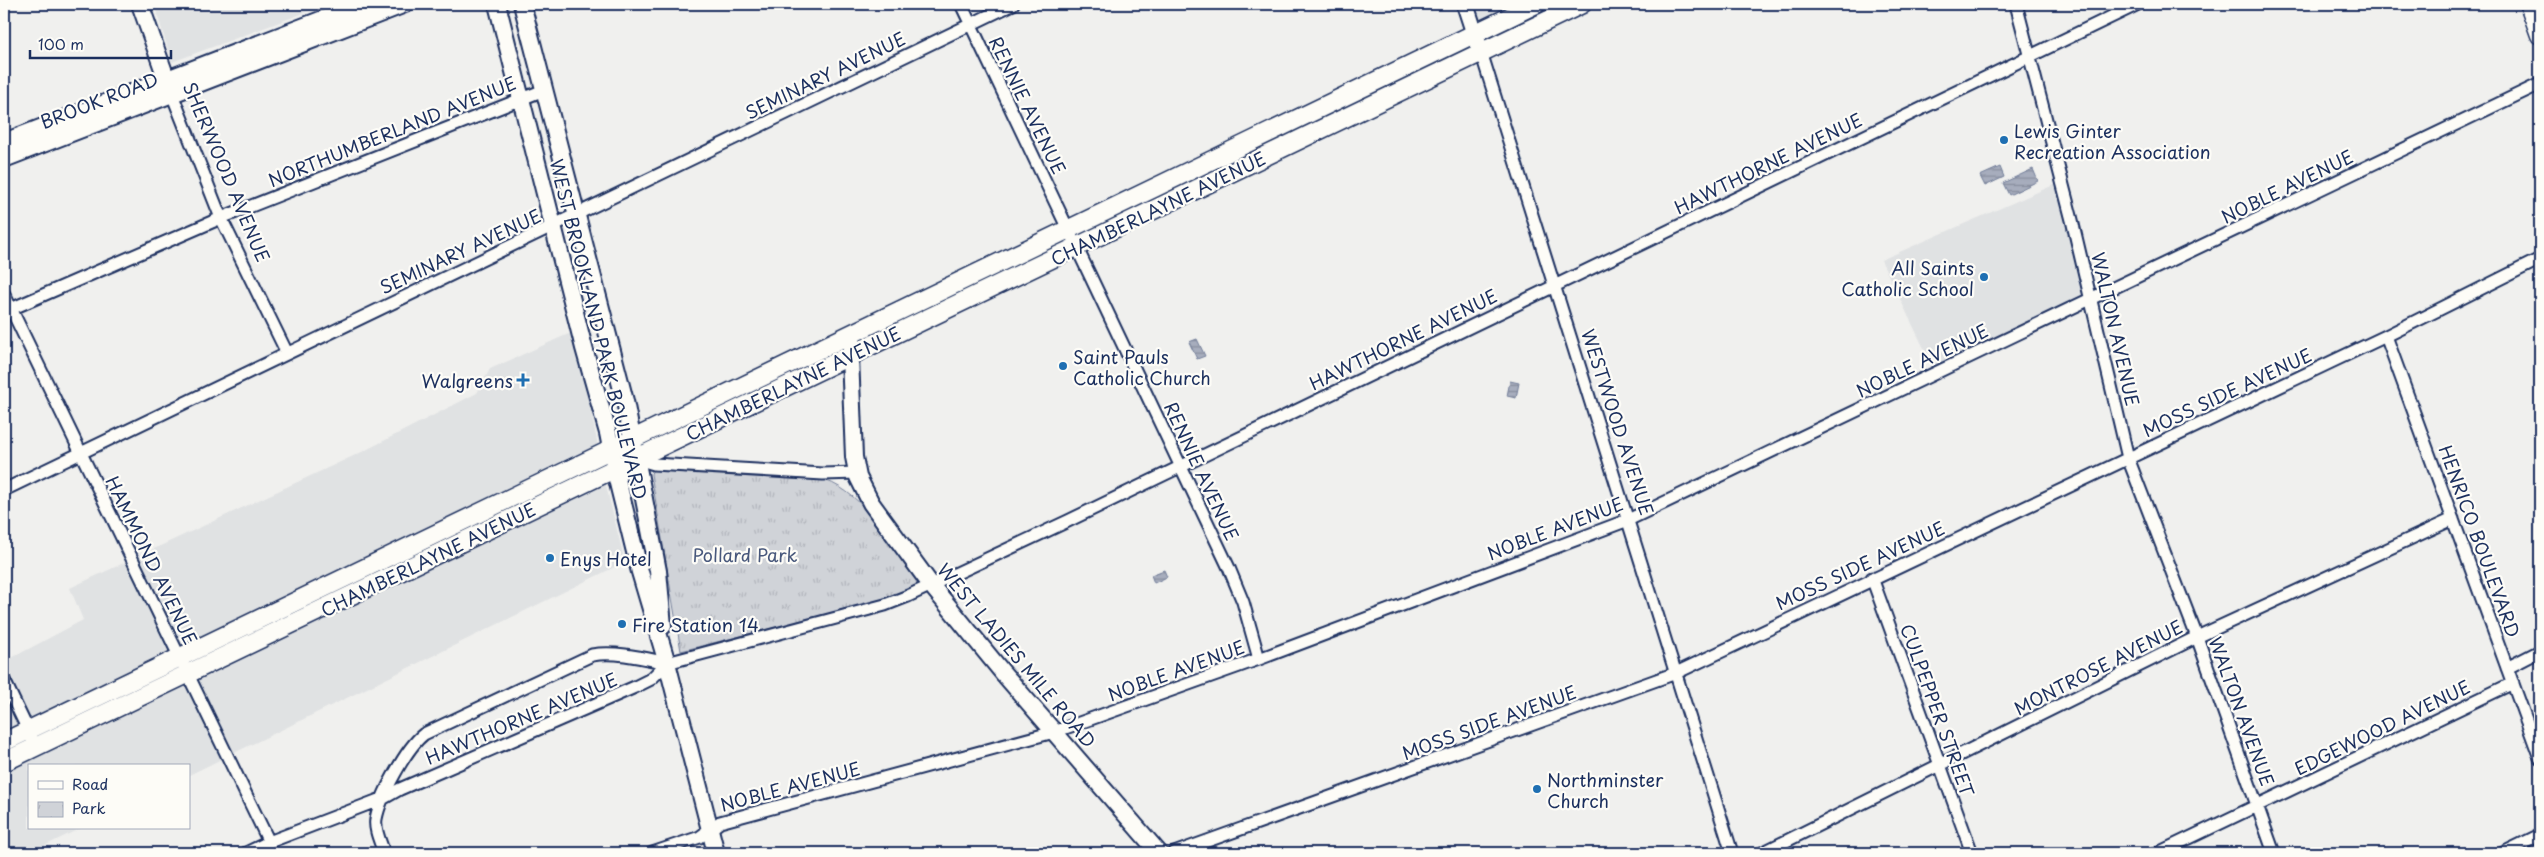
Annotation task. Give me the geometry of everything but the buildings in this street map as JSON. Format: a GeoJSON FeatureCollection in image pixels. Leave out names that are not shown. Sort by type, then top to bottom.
{"type":"FeatureCollection","features":[{"type":"Feature","properties":{"kind":"main road","name":"SHERWOOD AVENUE"},"geometry":{"type":"LineString","coordinates":[[140,4],[169,87]]}},
{"type":"Feature","properties":{"kind":"main road","name":"BROOK ROAD"},"geometry":{"type":"LineString","coordinates":[[4,159],[362,4]]}},
{"type":"Feature","properties":{"kind":"main road","name":"BROOK ROAD"},"geometry":{"type":"LineString","coordinates":[[4,142],[169,87],[405,4]]}},
{"type":"Feature","properties":{"kind":"main road","name":"WEST BROOKLAND PARK BOULEVARD"},"geometry":{"type":"LineString","coordinates":[[497,4],[611,450],[640,572],[667,663],[716,853]]}},
{"type":"Feature","properties":{"kind":"main road","name":"WEST BROOKLAND PARK BOULEVARD"},"geometry":{"type":"LineString","coordinates":[[522,4],[634,439],[658,571],[667,663]]}},
{"type":"Feature","properties":{"kind":"main road","name":"WESTWOOD AVENUE"},"geometry":{"type":"LineString","coordinates":[[1465,4],[1481,52]]}},
{"type":"Feature","properties":{"kind":"main road","name":"CHAMBERLAYNE AVENUE"},"geometry":{"type":"LineString","coordinates":[[4,742],[1536,4]]}},
{"type":"Feature","properties":{"kind":"main road","name":"CHAMBERLAYNE AVENUE"},"geometry":{"type":"LineString","coordinates":[[4,762],[1582,4]]}},
{"type":"Feature","properties":{"kind":"main road"},"geometry":{"type":"LineString","coordinates":[[2529,4],[2540,35]]}},
{"type":"Feature","properties":{"kind":"main road","name":"WEST LADIES MILE ROAD"},"geometry":{"type":"LineString","coordinates":[[853,332],[850,356],[857,473],[875,510],[931,585],[1003,673],[1159,853]]}},
{"type":"Feature","properties":{"kind":"street","name":"RENNIE AVENUE"},"geometry":{"type":"LineString","coordinates":[[961,4],[1068,229],[1078,246],[1236,585],[1252,628],[1259,659]]}},
{"type":"Feature","properties":{"kind":"street","name":"SEMINARY AVENUE"},"geometry":{"type":"LineString","coordinates":[[4,490],[1013,4]]}},
{"type":"Feature","properties":{"kind":"street","name":"WALTON AVENUE"},"geometry":{"type":"LineString","coordinates":[[2016,4],[2091,299],[2128,458],[2196,637],[2274,853]]}},
{"type":"Feature","properties":{"kind":"street","name":"HAWTHORNE AVENUE"},"geometry":{"type":"LineString","coordinates":[[384,798],[401,762],[417,740],[443,724],[592,654],[600,653],[637,657],[667,663],[885,605],[931,585],[1180,466],[2138,4]]}},
{"type":"Feature","properties":{"kind":"street","name":"WESTWOOD AVENUE"},"geometry":{"type":"LineString","coordinates":[[1481,52],[1732,853]]}},
{"type":"Feature","properties":{"kind":"street","name":"NOBLE AVENUE"},"geometry":{"type":"LineString","coordinates":[[652,853],[700,837],[720,822],[1054,732],[1259,659],[1628,520],[2540,84]]}},
{"type":"Feature","properties":{"kind":"street","name":"SHERWOOD AVENUE"},"geometry":{"type":"LineString","coordinates":[[169,87],[222,218],[287,353]]}},
{"type":"Feature","properties":{"kind":"street","name":"NORTHUMBERLAND AVENUE"},"geometry":{"type":"LineString","coordinates":[[7,310],[222,218],[544,90]]}},
{"type":"Feature","properties":{"kind":"street","name":"MOSS SIDE AVENUE"},"geometry":{"type":"LineString","coordinates":[[1174,853],[1676,673],[1872,578],[2386,336],[2540,259]]}},
{"type":"Feature","properties":{"kind":"street","name":"HAMMOND AVENUE"},"geometry":{"type":"LineString","coordinates":[[4,294],[7,310],[81,453],[269,842]]}},
{"type":"Feature","properties":{"kind":"street","name":"HENRICO BOULEVARD"},"geometry":{"type":"LineString","coordinates":[[2386,336],[2540,758]]}},
{"type":"Feature","properties":{"kind":"street"},"geometry":{"type":"LineString","coordinates":[[637,459],[654,464],[823,474],[857,473]]}},
{"type":"Feature","properties":{"kind":"street","name":"MONTROSE AVENUE"},"geometry":{"type":"LineString","coordinates":[[1762,853],[2196,637],[2453,519]]}},
{"type":"Feature","properties":{"kind":"street","name":"CULPEPPER STREET"},"geometry":{"type":"LineString","coordinates":[[1872,578],[1972,853]]}},
{"type":"Feature","properties":{"kind":"street"},"geometry":{"type":"LineString","coordinates":[[2507,668],[2540,651]]}},
{"type":"Feature","properties":{"kind":"street","name":"HAWTHORNE AVENUE"},"geometry":{"type":"LineString","coordinates":[[246,853],[269,842],[384,798],[409,785],[635,687],[651,679],[667,663]]}},
{"type":"Feature","properties":{"kind":"street"},"geometry":{"type":"LineString","coordinates":[[4,680],[36,747]]}},
{"type":"Feature","properties":{"kind":"street","name":"EDGEWOOD AVENUE"},"geometry":{"type":"LineString","coordinates":[[2158,853],[2513,683]]}},
{"type":"Feature","properties":{"kind":"street"},"geometry":{"type":"LineString","coordinates":[[384,798],[376,824],[384,853]]}},
{"type":"Feature","properties":{"kind":"street"},"geometry":{"type":"LineString","coordinates":[[2504,853],[2540,835]]}},
{"type":"Feature","properties":{"kind":"shaded area"},"geometry":{"type":"Polygon","coordinates":[[[154,4],[328,4],[172,62],[154,4]]]}},
{"type":"Feature","properties":{"kind":"shaded area"},"geometry":{"type":"Polygon","coordinates":[[[1472,4],[1519,4],[1478,24],[1472,4]]]}},
{"type":"Feature","properties":{"kind":"shaded area","name":"All Saints Catholic School"},"geometry":{"type":"Polygon","coordinates":[[[2056,184],[2084,293],[1937,375],[1881,260],[2056,184]]]}},
{"type":"Feature","properties":{"kind":"shaded area"},"geometry":{"type":"Polygon","coordinates":[[[575,331],[606,486],[625,562],[190,775],[190,764],[28,764],[28,830],[77,830],[30,853],[4,853],[4,662],[83,620],[70,588],[364,451],[477,393],[490,369],[575,331]]]}},
{"type":"Feature","properties":{"kind":"green space","name":"Pollard Park"},"geometry":{"type":"Polygon","coordinates":[[[658,469],[817,478],[832,483],[847,492],[872,516],[914,572],[917,578],[916,586],[888,599],[681,651],[651,474],[652,471],[658,469]]]}},
{"type":"Feature","properties":{"kind":"water"},"geometry":{"type":"Polygon","coordinates":[[[2000,167],[2004,177],[1985,186],[1980,176],[2000,167]]]}},
{"type":"Feature","properties":{"kind":"water"},"geometry":{"type":"Polygon","coordinates":[[[2033,169],[2038,181],[2009,195],[2003,183],[2033,169]]]}},
{"type":"Feature","properties":{"kind":"water"},"geometry":{"type":"Polygon","coordinates":[[[1197,339],[1205,356],[1197,359],[1189,342],[1197,339]]]}},
{"type":"Feature","properties":{"kind":"water"},"geometry":{"type":"Polygon","coordinates":[[[1510,381],[1519,383],[1516,398],[1507,396],[1510,381]]]}},
{"type":"Feature","properties":{"kind":"water"},"geometry":{"type":"Polygon","coordinates":[[[1164,570],[1167,577],[1154,583],[1151,575],[1164,570]]]}},
{"type":"Feature","properties":{"kind":"place","name":"Lewis Ginter Recreation Association"},"geometry":{"type":"Point","coordinates":[2004,140]}},
{"type":"Feature","properties":{"kind":"place","name":"All Saints Catholic School"},"geometry":{"type":"Point","coordinates":[1984,277]}},
{"type":"Feature","properties":{"kind":"place","name":"Saint Pauls Catholic Church"},"geometry":{"type":"Point","coordinates":[1063,366]}},
{"type":"Feature","properties":{"kind":"place","name":"Walgreens"},"geometry":{"type":"Point","coordinates":[523,380]}},
{"type":"Feature","properties":{"kind":"place","name":"Enys Hotel"},"geometry":{"type":"Point","coordinates":[550,558]}},
{"type":"Feature","properties":{"kind":"place","name":"Fire Station 14"},"geometry":{"type":"Point","coordinates":[622,624]}},
{"type":"Feature","properties":{"kind":"place","name":"Northminster Church"},"geometry":{"type":"Point","coordinates":[1537,789]}}]}
